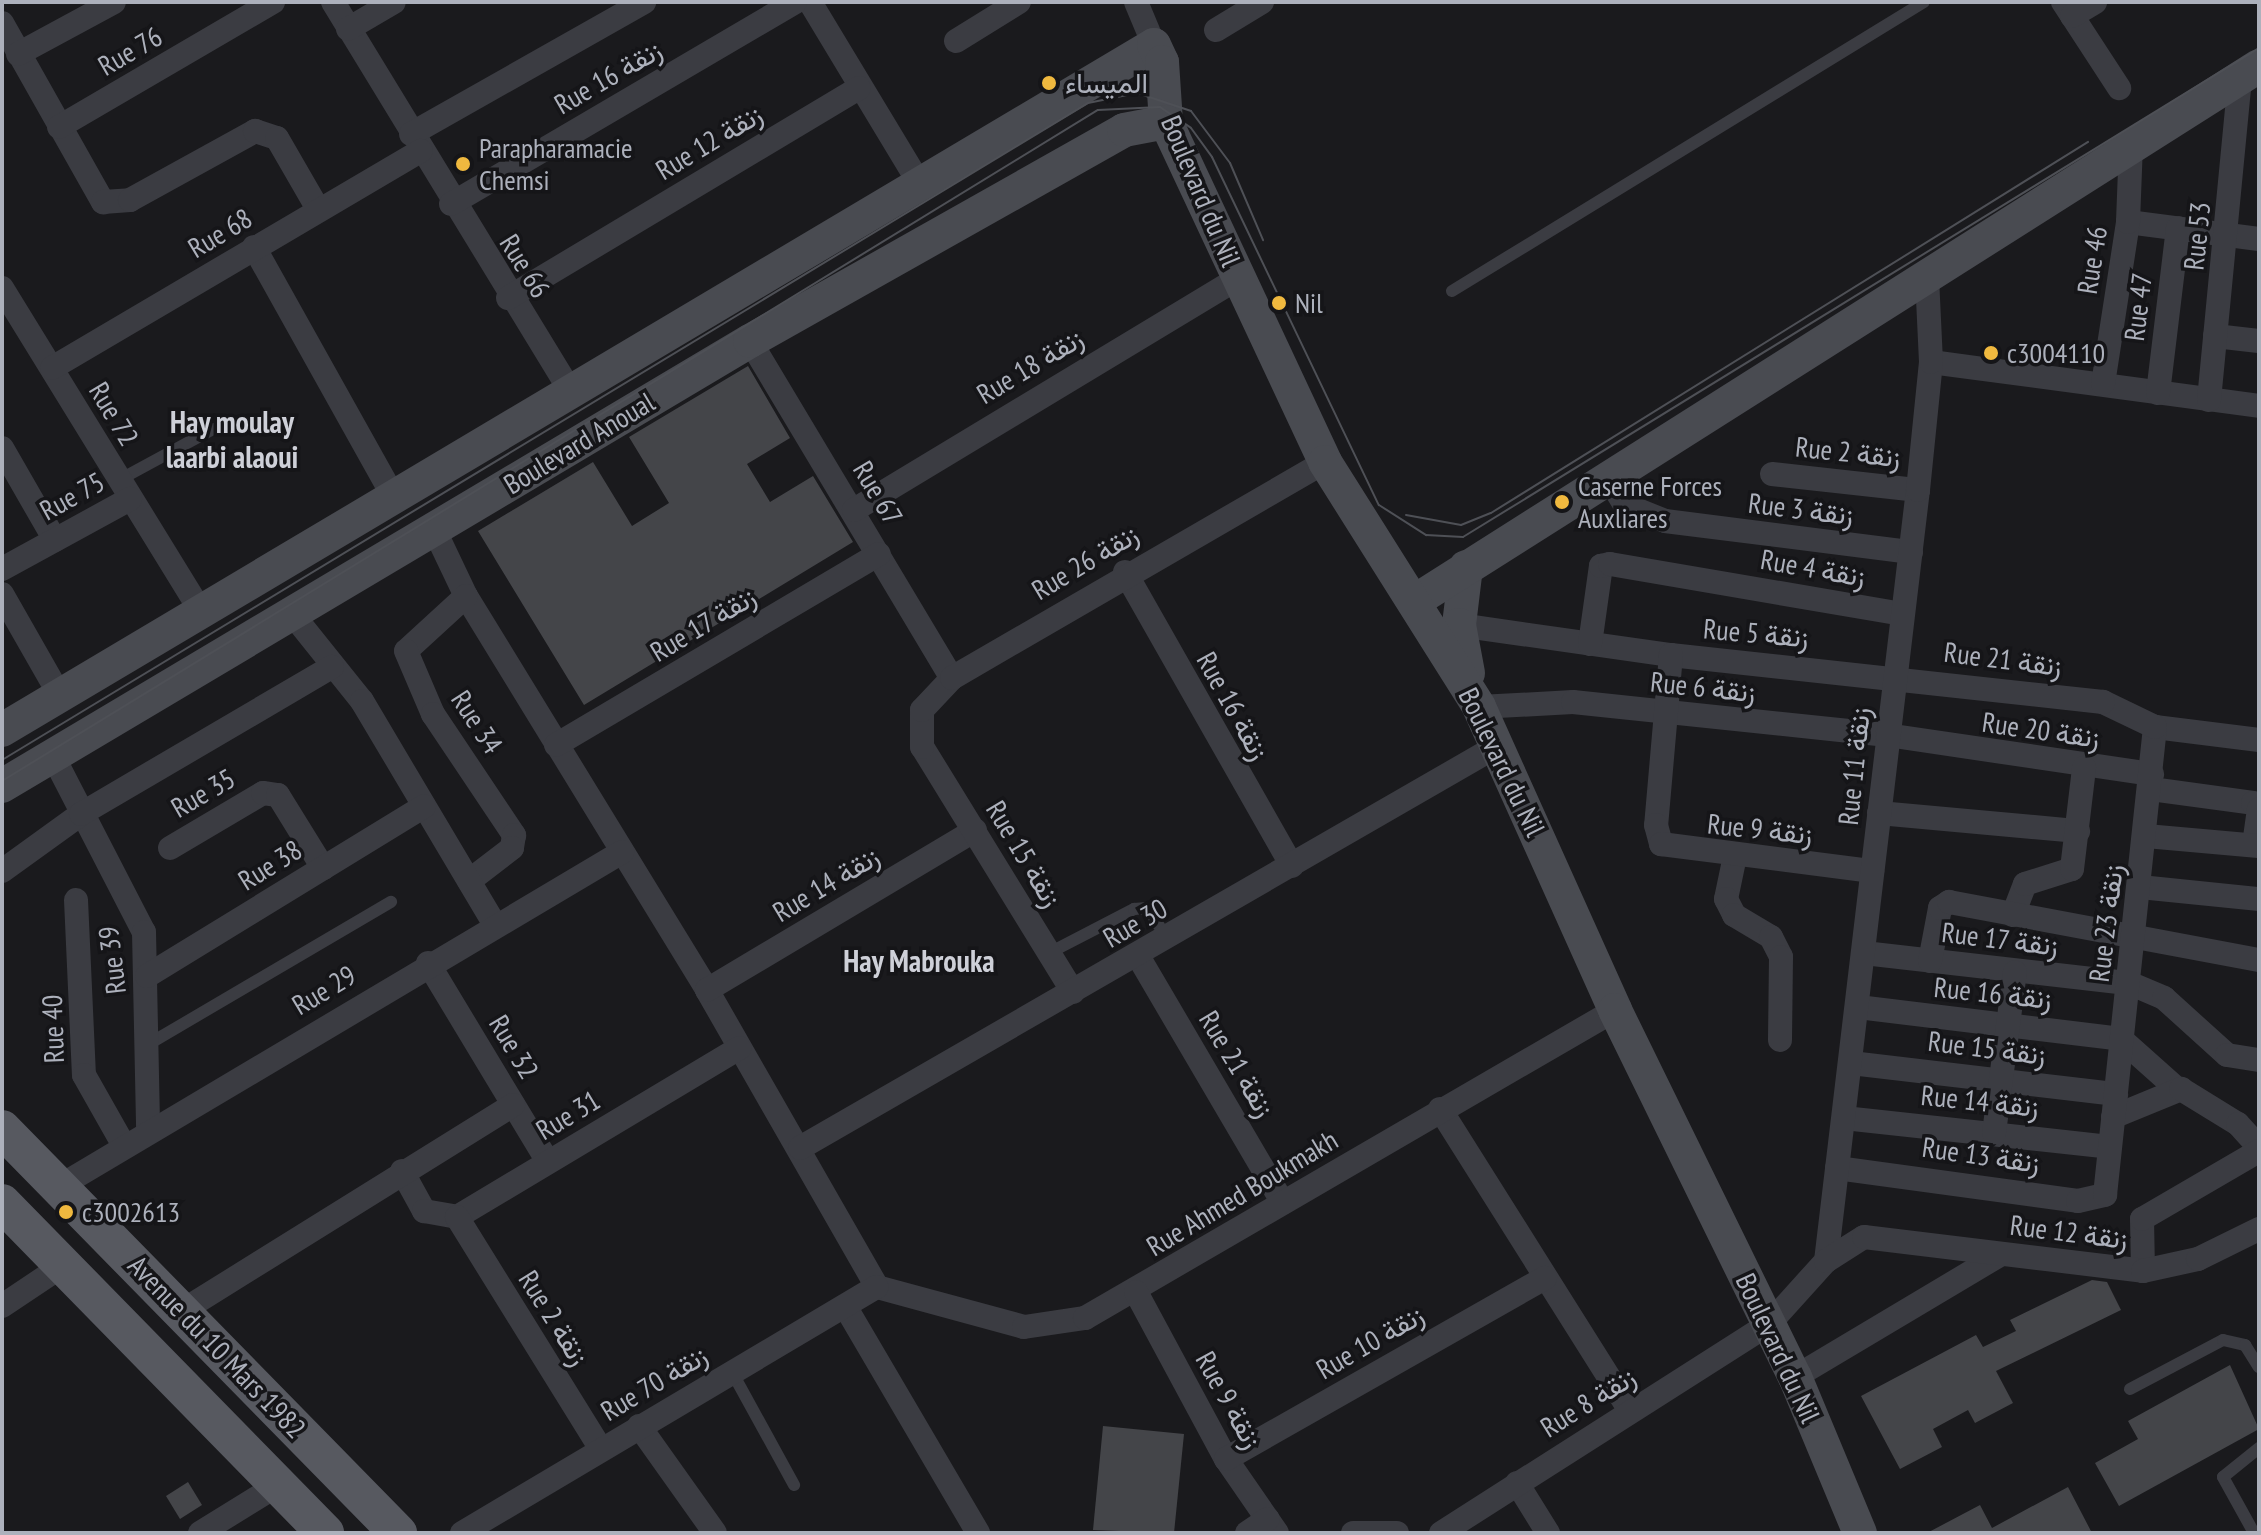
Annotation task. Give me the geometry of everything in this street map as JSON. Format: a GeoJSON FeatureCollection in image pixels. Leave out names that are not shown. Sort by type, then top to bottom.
{"type":"FeatureCollection","features":[{"type":"Feature","properties":{"kind":"main road","name":"Avenue du 10 Mars 1982"},"geometry":{"type":"LineString","coordinates":[[2,1129],[398,1533]]}},
{"type":"Feature","properties":{"kind":"main road","name":"Avenue du 10 Mars 1982"},"geometry":{"type":"LineString","coordinates":[[2,1203],[325,1533]]}},
{"type":"Feature","properties":{"kind":"street"},"geometry":{"type":"LineString","coordinates":[[18,54],[114,2]]}},
{"type":"Feature","properties":{"kind":"street","name":"Rue 76"},"geometry":{"type":"LineString","coordinates":[[59,127],[273,2]]}},
{"type":"Feature","properties":{"kind":"street","name":"Rue 66"},"geometry":{"type":"LineString","coordinates":[[333,2],[508,298],[572,393]]}},
{"type":"Feature","properties":{"kind":"street"},"geometry":{"type":"LineString","coordinates":[[348,29],[394,2]]}},
{"type":"Feature","properties":{"kind":"street"},"geometry":{"type":"LineString","coordinates":[[416,142],[644,2]]}},
{"type":"Feature","properties":{"kind":"street","name":"Rue 16 زنقة"},"geometry":{"type":"LineString","coordinates":[[451,204],[795,2]]}},
{"type":"Feature","properties":{"kind":"street"},"geometry":{"type":"LineString","coordinates":[[810,2],[922,188]]}},
{"type":"Feature","properties":{"kind":"street"},"geometry":{"type":"LineString","coordinates":[[956,41],[1019,2]]}},
{"type":"Feature","properties":{"kind":"street","name":"Boulevard du Nil"},"geometry":{"type":"LineString","coordinates":[[1136,2],[1162,62],[1166,122],[1325,462],[1479,707],[1615,1010],[1795,1377],[1860,1533]]}},
{"type":"Feature","properties":{"kind":"street"},"geometry":{"type":"LineString","coordinates":[[1216,30],[1262,2]]}},
{"type":"Feature","properties":{"kind":"street"},"geometry":{"type":"LineString","coordinates":[[2095,2],[2068,9],[2119,88]]}},
{"type":"Feature","properties":{"kind":"street"},"geometry":{"type":"LineString","coordinates":[[2,23],[103,202],[115,205],[255,131],[268,132],[318,209]]}},
{"type":"Feature","properties":{"kind":"street","name":"Boulevard Anoual"},"geometry":{"type":"LineString","coordinates":[[3,726],[922,188],[1154,45]]}},
{"type":"Feature","properties":{"kind":"street"},"geometry":{"type":"LineString","coordinates":[[1415,601],[2131,144],[2250,72]]}},
{"type":"Feature","properties":{"kind":"street","name":"Rue 53"},"geometry":{"type":"LineString","coordinates":[[2209,400],[2250,72]]}},
{"type":"Feature","properties":{"kind":"street","name":"Rue 12 زنقة"},"geometry":{"type":"LineString","coordinates":[[508,298],[859,88]]}},
{"type":"Feature","properties":{"kind":"street","name":"Boulevard Anoual"},"geometry":{"type":"LineString","coordinates":[[2,786],[750,341],[1112,136],[1166,122]]}},
{"type":"Feature","properties":{"kind":"street","name":"Rue 68"},"geometry":{"type":"LineString","coordinates":[[52,368],[318,209],[416,142]]}},
{"type":"Feature","properties":{"kind":"street","name":"Rue 46"},"geometry":{"type":"LineString","coordinates":[[2103,384],[2128,222],[2131,144]]}},
{"type":"Feature","properties":{"kind":"street"},"geometry":{"type":"LineString","coordinates":[[2128,222],[2259,239]]}},
{"type":"Feature","properties":{"kind":"street","name":"Rue 47"},"geometry":{"type":"LineString","coordinates":[[2158,393],[2178,228]]}},
{"type":"Feature","properties":{"kind":"street"},"geometry":{"type":"LineString","coordinates":[[254,247],[394,498]]}},
{"type":"Feature","properties":{"kind":"street","name":"Rue 11 زنقة"},"geometry":{"type":"LineString","coordinates":[[1826,1261],[1918,490],[1931,362],[1927,277]]}},
{"type":"Feature","properties":{"kind":"street","name":"Rue 18 زنقة"},"geometry":{"type":"LineString","coordinates":[[854,510],[1239,278]]}},
{"type":"Feature","properties":{"kind":"street","name":"Rue 72"},"geometry":{"type":"LineString","coordinates":[[2,288],[11,322],[52,368],[201,611]]}},
{"type":"Feature","properties":{"kind":"street"},"geometry":{"type":"LineString","coordinates":[[2215,336],[2259,341]]}},
{"type":"Feature","properties":{"kind":"street","name":"Rue 67"},"geometry":{"type":"LineString","coordinates":[[750,341],[952,678]]}},
{"type":"Feature","properties":{"kind":"street"},"geometry":{"type":"LineString","coordinates":[[1931,362],[2259,406]]}},
{"type":"Feature","properties":{"kind":"street"},"geometry":{"type":"LineString","coordinates":[[2,448],[55,540]]}},
{"type":"Feature","properties":{"kind":"street","name":"Rue 26 زنقة"},"geometry":{"type":"LineString","coordinates":[[922,747],[917,722],[952,678],[1125,572],[1325,462]]}},
{"type":"Feature","properties":{"kind":"street","name":"Rue 2 زنقة"},"geometry":{"type":"LineString","coordinates":[[1772,474],[1918,490]]}},
{"type":"Feature","properties":{"kind":"street","name":"Rue 3 زنقة"},"geometry":{"type":"LineString","coordinates":[[1608,477],[1625,505],[1665,521],[1911,552]]}},
{"type":"Feature","properties":{"kind":"street","name":"Rue 75"},"geometry":{"type":"LineString","coordinates":[[2,569],[55,540],[124,490]]}},
{"type":"Feature","properties":{"kind":"street"},"geometry":{"type":"LineString","coordinates":[[434,529],[466,596],[707,990],[877,1287]]}},
{"type":"Feature","properties":{"kind":"street","name":"Rue 17 زنقة"},"geometry":{"type":"LineString","coordinates":[[556,745],[879,554]]}},
{"type":"Feature","properties":{"kind":"street","name":"Rue 4 زنقة"},"geometry":{"type":"LineString","coordinates":[[1590,644],[1601,566],[1610,564],[1901,614]]}},
{"type":"Feature","properties":{"kind":"street"},"geometry":{"type":"LineString","coordinates":[[1466,567],[1459,625],[1479,707]]}},
{"type":"Feature","properties":{"kind":"street","name":"Rue 16 زنقة"},"geometry":{"type":"LineString","coordinates":[[1125,572],[1292,866]]}},
{"type":"Feature","properties":{"kind":"street"},"geometry":{"type":"LineString","coordinates":[[2,594],[59,694]]}},
{"type":"Feature","properties":{"kind":"street","name":"Rue 34"},"geometry":{"type":"LineString","coordinates":[[466,596],[406,651],[433,714],[514,835],[512,848],[469,881]]}},
{"type":"Feature","properties":{"kind":"street"},"geometry":{"type":"LineString","coordinates":[[293,615],[362,701],[493,922]]}},
{"type":"Feature","properties":{"kind":"street"},"geometry":{"type":"LineString","coordinates":[[1459,625],[1671,655]]}},
{"type":"Feature","properties":{"kind":"street","name":"Rue 5 زنقة"},"geometry":{"type":"LineString","coordinates":[[1656,825],[1671,655],[1895,677]]}},
{"type":"Feature","properties":{"kind":"street"},"geometry":{"type":"LineString","coordinates":[[2,871],[81,814],[332,667]]}},
{"type":"Feature","properties":{"kind":"street","name":"Rue 21 زنقة"},"geometry":{"type":"LineString","coordinates":[[1895,677],[2103,702],[2155,727]]}},
{"type":"Feature","properties":{"kind":"street","name":"Rue 6 زنقة"},"geometry":{"type":"LineString","coordinates":[[1479,707],[1573,702],[1665,715],[1887,735],[1922,741]]}},
{"type":"Feature","properties":{"kind":"street"},"geometry":{"type":"LineString","coordinates":[[2155,727],[2259,740]]}},
{"type":"Feature","properties":{"kind":"street","name":"Rue 23 زنقة"},"geometry":{"type":"LineString","coordinates":[[2107,1186],[2121,1039],[2136,935],[2155,727]]}},
{"type":"Feature","properties":{"kind":"street","name":"Rue 20 زنقة"},"geometry":{"type":"LineString","coordinates":[[1922,741],[2084,768],[2253,803],[2259,809],[2256,845]]}},
{"type":"Feature","properties":{"kind":"street","name":"Rue 30"},"geometry":{"type":"LineString","coordinates":[[800,1148],[1138,956],[1497,746]]}},
{"type":"Feature","properties":{"kind":"street","name":"Rue 15 زنقة"},"geometry":{"type":"LineString","coordinates":[[922,747],[1073,992]]}},
{"type":"Feature","properties":{"kind":"street","name":"Rue 39"},"geometry":{"type":"LineString","coordinates":[[53,756],[81,814],[135,907],[147,976],[148,1131]]}},
{"type":"Feature","properties":{"kind":"street"},"geometry":{"type":"LineString","coordinates":[[2013,915],[2025,884],[2070,873],[2084,768]]}},
{"type":"Feature","properties":{"kind":"street","name":"Rue 35"},"geometry":{"type":"LineString","coordinates":[[170,848],[263,793],[278,795],[323,868]]}},
{"type":"Feature","properties":{"kind":"street","name":"Rue 38"},"geometry":{"type":"LineString","coordinates":[[147,976],[424,806]]}},
{"type":"Feature","properties":{"kind":"street"},"geometry":{"type":"LineString","coordinates":[[1879,813],[2078,831]]}},
{"type":"Feature","properties":{"kind":"street","name":"Rue 9 زنقة"},"geometry":{"type":"LineString","coordinates":[[1656,825],[1669,848],[1872,871]]}},
{"type":"Feature","properties":{"kind":"street","name":"Rue 14 زنقة"},"geometry":{"type":"LineString","coordinates":[[707,990],[975,830]]}},
{"type":"Feature","properties":{"kind":"street"},"geometry":{"type":"LineString","coordinates":[[2146,836],[2256,845]]}},
{"type":"Feature","properties":{"kind":"street","name":"Rue 29"},"geometry":{"type":"LineString","coordinates":[[60,1186],[123,1144],[493,922],[622,852]]}},
{"type":"Feature","properties":{"kind":"street"},"geometry":{"type":"LineString","coordinates":[[1735,856],[1726,899],[1734,915],[1771,937],[1781,957],[1780,1040]]}},
{"type":"Feature","properties":{"kind":"street"},"geometry":{"type":"LineString","coordinates":[[2140,887],[2259,899]]}},
{"type":"Feature","properties":{"kind":"street","name":"Rue 40"},"geometry":{"type":"LineString","coordinates":[[76,900],[84,1075],[123,1144]]}},
{"type":"Feature","properties":{"kind":"street"},"geometry":{"type":"LineString","coordinates":[[1930,961],[1944,903],[2136,935],[2259,960]]}},
{"type":"Feature","properties":{"kind":"street","name":"Rue 17 زنقة"},"geometry":{"type":"LineString","coordinates":[[1864,953],[2129,983],[2164,998],[2227,1055],[2259,1060]]}},
{"type":"Feature","properties":{"kind":"street","name":"Rue 21 زنقة"},"geometry":{"type":"LineString","coordinates":[[1138,956],[1283,1203]]}},
{"type":"Feature","properties":{"kind":"street","name":"Rue 32"},"geometry":{"type":"LineString","coordinates":[[428,963],[548,1162]]}},
{"type":"Feature","properties":{"kind":"street"},"geometry":{"type":"LineString","coordinates":[[1994,1133],[2015,972]]}},
{"type":"Feature","properties":{"kind":"street","name":"Rue 16 زنقة"},"geometry":{"type":"LineString","coordinates":[[1858,1007],[2121,1039]]}},
{"type":"Feature","properties":{"kind":"street","name":"Rue Ahmed Boukmakh"},"geometry":{"type":"LineString","coordinates":[[877,1287],[931,1307],[1042,1328],[1085,1318],[1136,1292],[1440,1109],[1615,1010]]}},
{"type":"Feature","properties":{"kind":"street"},"geometry":{"type":"LineString","coordinates":[[2121,1039],[2176,1088],[2219,1110],[2259,1149],[2142,1219]]}},
{"type":"Feature","properties":{"kind":"street","name":"Rue 31"},"geometry":{"type":"LineString","coordinates":[[457,1217],[739,1048]]}},
{"type":"Feature","properties":{"kind":"street","name":"Rue 15 زنقة"},"geometry":{"type":"LineString","coordinates":[[1851,1063],[2002,1079],[2114,1106]]}},
{"type":"Feature","properties":{"kind":"street"},"geometry":{"type":"LineString","coordinates":[[2114,1106],[2176,1088]]}},
{"type":"Feature","properties":{"kind":"street"},"geometry":{"type":"LineString","coordinates":[[182,1311],[402,1171],[513,1105]]}},
{"type":"Feature","properties":{"kind":"street"},"geometry":{"type":"LineString","coordinates":[[1440,1109],[1630,1411]]}},
{"type":"Feature","properties":{"kind":"street","name":"Rue 14 زنقة"},"geometry":{"type":"LineString","coordinates":[[1844,1118],[2109,1147]]}},
{"type":"Feature","properties":{"kind":"street","name":"Rue 13 زنقة"},"geometry":{"type":"LineString","coordinates":[[1837,1168],[2078,1201],[2103,1197],[2107,1186]]}},
{"type":"Feature","properties":{"kind":"street"},"geometry":{"type":"LineString","coordinates":[[402,1171],[424,1211],[457,1217]]}},
{"type":"Feature","properties":{"kind":"street"},"geometry":{"type":"LineString","coordinates":[[2107,1186],[2142,1219],[2143,1271]]}},
{"type":"Feature","properties":{"kind":"street","name":"Rue 2 زنقة"},"geometry":{"type":"LineString","coordinates":[[457,1217],[601,1449]]}},
{"type":"Feature","properties":{"kind":"street","name":"Rue 12 زنقة"},"geometry":{"type":"LineString","coordinates":[[1864,1237],[2143,1271],[2198,1259],[2259,1229]]}},
{"type":"Feature","properties":{"kind":"street","name":"Rue 8 زنقة"},"geometry":{"type":"LineString","coordinates":[[1441,1533],[1769,1324],[1826,1261],[1864,1237]]}},
{"type":"Feature","properties":{"kind":"street"},"geometry":{"type":"LineString","coordinates":[[1795,1377],[2001,1254]]}},
{"type":"Feature","properties":{"kind":"street"},"geometry":{"type":"LineString","coordinates":[[2,1306],[65,1264]]}},
{"type":"Feature","properties":{"kind":"street","name":"Rue 10 زنقة"},"geometry":{"type":"LineString","coordinates":[[1226,1459],[1545,1278]]}},
{"type":"Feature","properties":{"kind":"street","name":"Rue 70 زنقة"},"geometry":{"type":"LineString","coordinates":[[462,1533],[877,1287]]}},
{"type":"Feature","properties":{"kind":"street","name":"Rue 9 زنقة"},"geometry":{"type":"LineString","coordinates":[[1136,1292],[1226,1459],[1273,1526]]}},
{"type":"Feature","properties":{"kind":"street"},"geometry":{"type":"LineString","coordinates":[[845,1306],[978,1533]]}},
{"type":"Feature","properties":{"kind":"street"},"geometry":{"type":"LineString","coordinates":[[639,1426],[715,1533]]}},
{"type":"Feature","properties":{"kind":"street"},"geometry":{"type":"LineString","coordinates":[[1517,1483],[1548,1533]]}},
{"type":"Feature","properties":{"kind":"street"},"geometry":{"type":"LineString","coordinates":[[200,1533],[276,1486]]}},
{"type":"Feature","properties":{"kind":"street"},"geometry":{"type":"LineString","coordinates":[[1247,1533],[1273,1526]]}},
{"type":"Feature","properties":{"kind":"street"},"geometry":{"type":"LineString","coordinates":[[1353,1533],[1397,1533]]}},
{"type":"Feature","properties":{"kind":"lane"},"geometry":{"type":"LineString","coordinates":[[1452,291],[1924,2]]}},
{"type":"Feature","properties":{"kind":"lane"},"geometry":{"type":"LineString","coordinates":[[124,490],[213,429]]}},
{"type":"Feature","properties":{"kind":"lane"},"geometry":{"type":"LineString","coordinates":[[147,1045],[391,902]]}},
{"type":"Feature","properties":{"kind":"lane"},"geometry":{"type":"LineString","coordinates":[[1049,953],[1134,909],[1147,908],[1167,939]]}},
{"type":"Feature","properties":{"kind":"lane"},"geometry":{"type":"LineString","coordinates":[[2130,1389],[2223,1340],[2245,1345],[2259,1367]]}},
{"type":"Feature","properties":{"kind":"lane"},"geometry":{"type":"LineString","coordinates":[[732,1372],[794,1485]]}},
{"type":"Feature","properties":{"kind":"lane"},"geometry":{"type":"LineString","coordinates":[[2254,1533],[2223,1477],[2259,1448]]}},
{"type":"Feature","properties":{"kind":"building"},"geometry":{"type":"Polygon","coordinates":[[[748,366],[790,438],[747,464],[770,502],[813,476],[853,542],[584,705],[478,531],[593,462],[632,526],[669,503],[629,437],[748,366]]]}},
{"type":"Feature","properties":{"kind":"building"},"geometry":{"type":"Polygon","coordinates":[[[2092,1280],[2107,1282],[2121,1310],[1996,1371],[2013,1403],[1975,1423],[1968,1410],[1933,1429],[1942,1447],[1900,1469],[1861,1396],[1976,1335],[1983,1347],[2016,1331],[2010,1320],[2092,1280]]]}},
{"type":"Feature","properties":{"kind":"building"},"geometry":{"type":"Polygon","coordinates":[[[2230,1365],[2259,1429],[2119,1506],[2095,1463],[2138,1439],[2128,1421],[2230,1365]]]}},
{"type":"Feature","properties":{"kind":"building"},"geometry":{"type":"Polygon","coordinates":[[[1103,1426],[1184,1434],[1174,1533],[1093,1530],[1103,1426]]]}},
{"type":"Feature","properties":{"kind":"building"},"geometry":{"type":"Polygon","coordinates":[[[188,1482],[202,1505],[180,1519],[166,1496],[188,1482]]]}},
{"type":"Feature","properties":{"kind":"building"},"geometry":{"type":"Polygon","coordinates":[[[2068,1487],[2092,1533],[1927,1533],[1980,1505],[1992,1528],[2068,1487]]]}},
{"type":"Feature","properties":{"kind":"tram line"},"geometry":{"type":"LineString","coordinates":[[2,781],[1098,110],[1160,107],[1191,128],[1212,157],[1379,505],[1426,535],[1463,537],[2259,48]]}},
{"type":"Feature","properties":{"kind":"tram line"},"geometry":{"type":"LineString","coordinates":[[2,760],[1088,103],[1137,93],[1191,111],[1230,163],[1263,240]]}},
{"type":"Feature","properties":{"kind":"tram line"},"geometry":{"type":"LineString","coordinates":[[1406,515],[1461,525],[1491,513],[2088,142]]}},
{"type":"Feature","properties":{"kind":"place","name":"الميساء"},"geometry":{"type":"Point","coordinates":[1049,83]}},
{"type":"Feature","properties":{"kind":"place","name":"Parapharamacie Chemsi"},"geometry":{"type":"Point","coordinates":[463,164]}},
{"type":"Feature","properties":{"kind":"place","name":"Nil"},"geometry":{"type":"Point","coordinates":[1279,303]}},
{"type":"Feature","properties":{"kind":"place","name":"c3004110"},"geometry":{"type":"Point","coordinates":[1991,353]}},
{"type":"Feature","properties":{"kind":"place","name":"Caserne Forces Auxliares"},"geometry":{"type":"Point","coordinates":[1562,502]}},
{"type":"Feature","properties":{"kind":"place","name":"c3002613"},"geometry":{"type":"Point","coordinates":[66,1212]}},
{"type":"Feature","properties":{"kind":"district","name":"Hay moulay laarbi alaoui"},"geometry":{"type":"Point","coordinates":[232,439]}},
{"type":"Feature","properties":{"kind":"district","name":"Hay Mabrouka"},"geometry":{"type":"Point","coordinates":[919,961]}}]}
